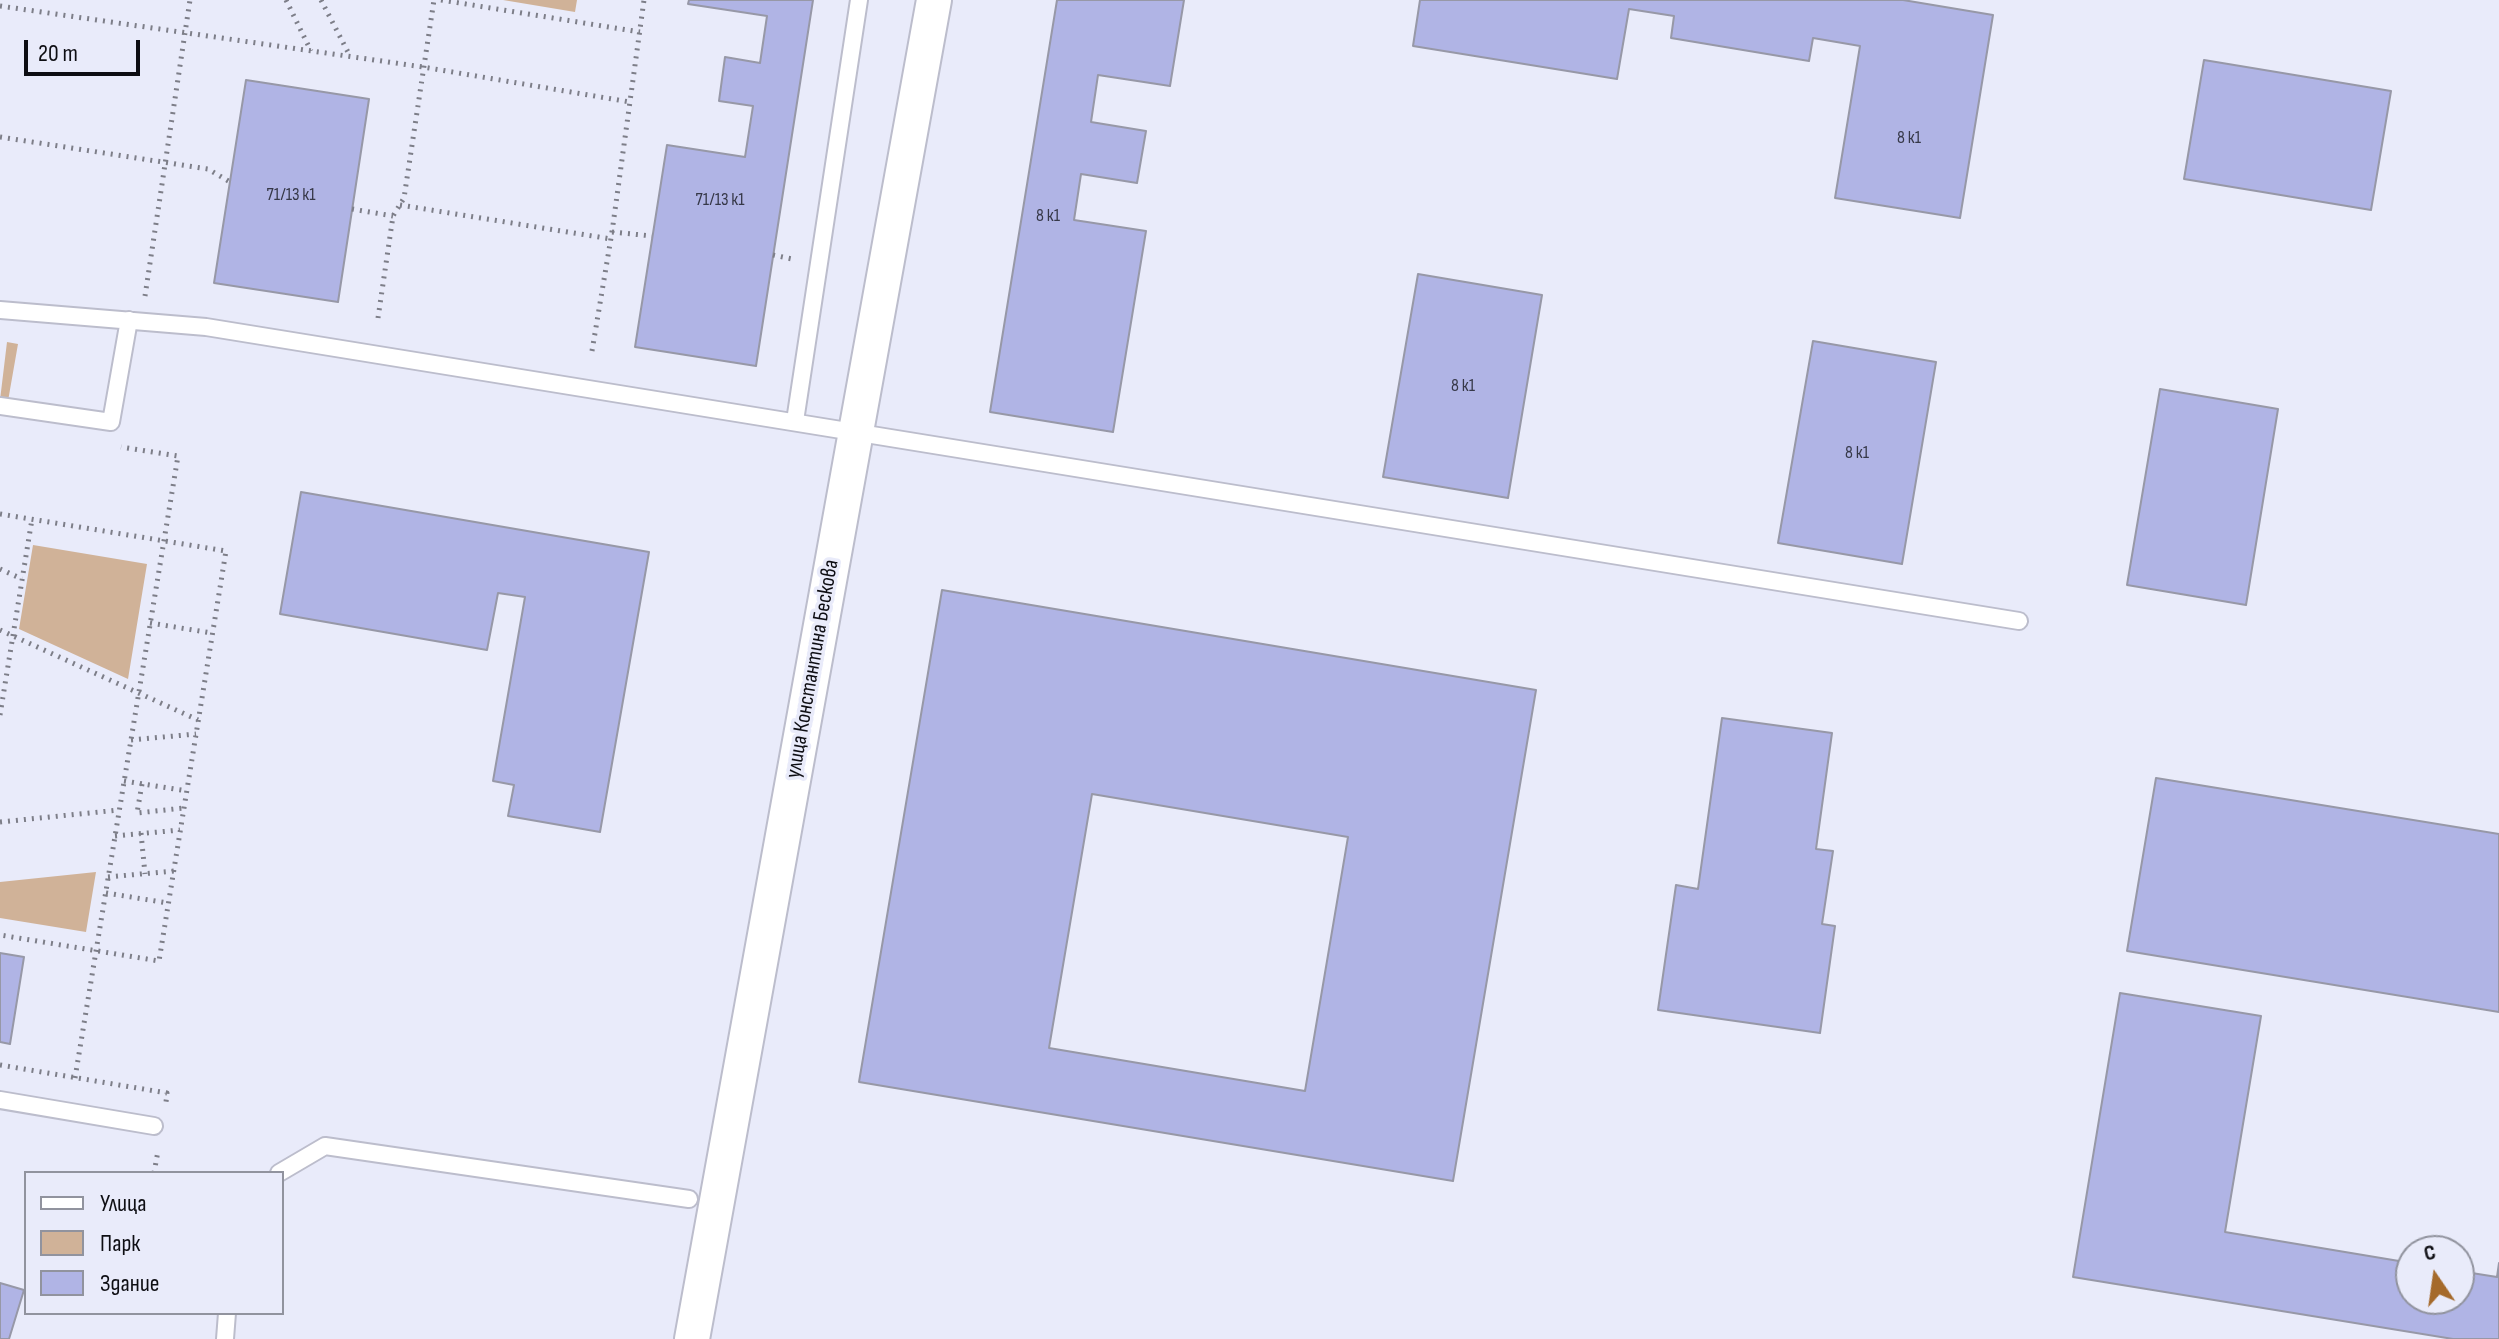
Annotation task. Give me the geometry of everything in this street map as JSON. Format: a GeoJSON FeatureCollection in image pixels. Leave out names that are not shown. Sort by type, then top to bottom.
{"type":"FeatureCollection","features":[{"type":"Feature","properties":{"kind":"street","name":"улица Константина Бескова"},"geometry":{"type":"LineString","coordinates":[[692,1339],[934,0]]}},
{"type":"Feature","properties":{"kind":"lane"},"geometry":{"type":"LineString","coordinates":[[795,421],[859,0]]}},
{"type":"Feature","properties":{"kind":"lane"},"geometry":{"type":"LineString","coordinates":[[0,310],[206,327],[2019,621]]}},
{"type":"Feature","properties":{"kind":"lane"},"geometry":{"type":"LineString","coordinates":[[0,406],[111,422],[129,320]]}},
{"type":"Feature","properties":{"kind":"lane"},"geometry":{"type":"LineString","coordinates":[[0,1100],[154,1126]]}},
{"type":"Feature","properties":{"kind":"lane"},"geometry":{"type":"LineString","coordinates":[[282,1171],[325,1146],[689,1199]]}},
{"type":"Feature","properties":{"kind":"lane"},"geometry":{"type":"LineString","coordinates":[[225,1339],[227,1315]]}},
{"type":"Feature","properties":{"kind":"path"},"geometry":{"type":"LineString","coordinates":[[147,283],[190,0]]}},
{"type":"Feature","properties":{"kind":"path"},"geometry":{"type":"LineString","coordinates":[[286,0],[311,51]]}},
{"type":"Feature","properties":{"kind":"path"},"geometry":{"type":"LineString","coordinates":[[321,0],[350,57]]}},
{"type":"Feature","properties":{"kind":"path"},"geometry":{"type":"LineString","coordinates":[[378,318],[393,216],[404,198],[434,0]]}},
{"type":"Feature","properties":{"kind":"path"},"geometry":{"type":"LineString","coordinates":[[441,0],[640,32]]}},
{"type":"Feature","properties":{"kind":"path"},"geometry":{"type":"LineString","coordinates":[[592,351],[644,0]]}},
{"type":"Feature","properties":{"kind":"path"},"geometry":{"type":"LineString","coordinates":[[0,6],[423,67],[630,102]]}},
{"type":"Feature","properties":{"kind":"path"},"geometry":{"type":"LineString","coordinates":[[0,137],[208,169],[230,182]]}},
{"type":"Feature","properties":{"kind":"path"},"geometry":{"type":"LineString","coordinates":[[400,205],[611,235],[652,236]]}},
{"type":"Feature","properties":{"kind":"path"},"geometry":{"type":"LineString","coordinates":[[352,209],[393,216]]}},
{"type":"Feature","properties":{"kind":"path"},"geometry":{"type":"LineString","coordinates":[[75,1078],[178,456],[120,447]]}},
{"type":"Feature","properties":{"kind":"path"},"geometry":{"type":"LineString","coordinates":[[0,514],[226,551],[159,961],[0,935]]}},
{"type":"Feature","properties":{"kind":"path"},"geometry":{"type":"LineString","coordinates":[[0,715],[3,675],[10,655],[32,519]]}},
{"type":"Feature","properties":{"kind":"path"},"geometry":{"type":"LineString","coordinates":[[0,569],[22,579]]}},
{"type":"Feature","properties":{"kind":"path"},"geometry":{"type":"LineString","coordinates":[[150,623],[213,633]]}},
{"type":"Feature","properties":{"kind":"path"},"geometry":{"type":"LineString","coordinates":[[0,630],[198,720]]}},
{"type":"Feature","properties":{"kind":"path"},"geometry":{"type":"LineString","coordinates":[[0,653],[10,655]]}},
{"type":"Feature","properties":{"kind":"path"},"geometry":{"type":"LineString","coordinates":[[131,740],[196,734]]}},
{"type":"Feature","properties":{"kind":"path"},"geometry":{"type":"LineString","coordinates":[[124,781],[187,791]]}},
{"type":"Feature","properties":{"kind":"path"},"geometry":{"type":"LineString","coordinates":[[142,784],[137,813],[184,808]]}},
{"type":"Feature","properties":{"kind":"path"},"geometry":{"type":"LineString","coordinates":[[0,822],[119,810]]}},
{"type":"Feature","properties":{"kind":"path"},"geometry":{"type":"LineString","coordinates":[[115,836],[180,830]]}},
{"type":"Feature","properties":{"kind":"path"},"geometry":{"type":"LineString","coordinates":[[141,833],[145,874]]}},
{"type":"Feature","properties":{"kind":"path"},"geometry":{"type":"LineString","coordinates":[[108,877],[174,871]]}},
{"type":"Feature","properties":{"kind":"path"},"geometry":{"type":"LineString","coordinates":[[106,893],[168,903]]}},
{"type":"Feature","properties":{"kind":"green space"},"geometry":{"type":"Polygon","coordinates":[[[503,0],[577,0],[575,12],[503,0]]]}},
{"type":"Feature","properties":{"kind":"green space"},"geometry":{"type":"Polygon","coordinates":[[[7,342],[18,344],[8,401],[0,400],[7,342]]]}},
{"type":"Feature","properties":{"kind":"green space"},"geometry":{"type":"Polygon","coordinates":[[[33,545],[147,564],[128,679],[19,629],[33,545]]]}},
{"type":"Feature","properties":{"kind":"green space"},"geometry":{"type":"Polygon","coordinates":[[[96,872],[86,932],[0,918],[0,882],[96,872]]]}},
{"type":"Feature","properties":{"kind":"building"},"geometry":{"type":"Polygon","coordinates":[[[689,0],[813,0],[756,366],[635,347],[667,145],[745,157],[753,106],[719,101],[725,57],[760,63],[767,16],[688,4],[689,0]]]}},
{"type":"Feature","properties":{"kind":"building"},"geometry":{"type":"Polygon","coordinates":[[[1057,0],[1184,0],[1170,86],[1098,75],[1091,122],[1146,131],[1137,183],[1081,174],[1074,220],[1146,231],[1113,432],[990,412],[1057,0]]]}},
{"type":"Feature","properties":{"kind":"building"},"geometry":{"type":"Polygon","coordinates":[[[1420,0],[1903,0],[1993,15],[1960,218],[1835,198],[1860,46],[1813,38],[1809,61],[1671,38],[1674,16],[1629,9],[1617,79],[1413,46],[1420,0]]]}},
{"type":"Feature","properties":{"kind":"building"},"geometry":{"type":"Polygon","coordinates":[[[2204,60],[2391,91],[2371,210],[2184,179],[2204,60]]]}},
{"type":"Feature","properties":{"kind":"building"},"geometry":{"type":"Polygon","coordinates":[[[246,80],[369,99],[338,302],[214,283],[246,80]]]}},
{"type":"Feature","properties":{"kind":"building"},"geometry":{"type":"Polygon","coordinates":[[[1418,274],[1542,295],[1508,498],[1383,477],[1418,274]]]}},
{"type":"Feature","properties":{"kind":"building"},"geometry":{"type":"Polygon","coordinates":[[[1813,341],[1936,362],[1902,564],[1778,543],[1813,341]]]}},
{"type":"Feature","properties":{"kind":"building"},"geometry":{"type":"Polygon","coordinates":[[[2160,389],[2278,409],[2246,605],[2127,585],[2160,389]]]}},
{"type":"Feature","properties":{"kind":"building"},"geometry":{"type":"Polygon","coordinates":[[[301,492],[649,552],[600,832],[508,816],[514,785],[493,781],[525,597],[498,593],[487,650],[280,614],[301,492]]]}},
{"type":"Feature","properties":{"kind":"building"},"geometry":{"type":"Polygon","coordinates":[[[942,590],[1536,690],[1453,1181],[859,1082],[942,590]],[[1092,794],[1049,1048],[1305,1091],[1348,837],[1092,794]]]}},
{"type":"Feature","properties":{"kind":"building"},"geometry":{"type":"Polygon","coordinates":[[[1722,718],[1832,733],[1816,849],[1833,851],[1822,924],[1835,926],[1820,1033],[1658,1010],[1676,885],[1698,889],[1722,718]]]}},
{"type":"Feature","properties":{"kind":"building"},"geometry":{"type":"Polygon","coordinates":[[[2156,778],[2499,834],[2499,1012],[2127,951],[2156,778]]]}},
{"type":"Feature","properties":{"kind":"building"},"geometry":{"type":"Polygon","coordinates":[[[0,953],[24,957],[10,1044],[0,1042],[0,953]]]}},
{"type":"Feature","properties":{"kind":"building"},"geometry":{"type":"Polygon","coordinates":[[[2120,993],[2261,1016],[2225,1232],[2395,1260],[2395,1315],[2475,1315],[2475,1274],[2497,1277],[2499,1263],[2499,1339],[2453,1339],[2073,1277],[2120,993]]]}},
{"type":"Feature","properties":{"kind":"building"},"geometry":{"type":"Polygon","coordinates":[[[0,1283],[24,1290],[9,1339],[0,1339],[0,1283]]]}}]}
